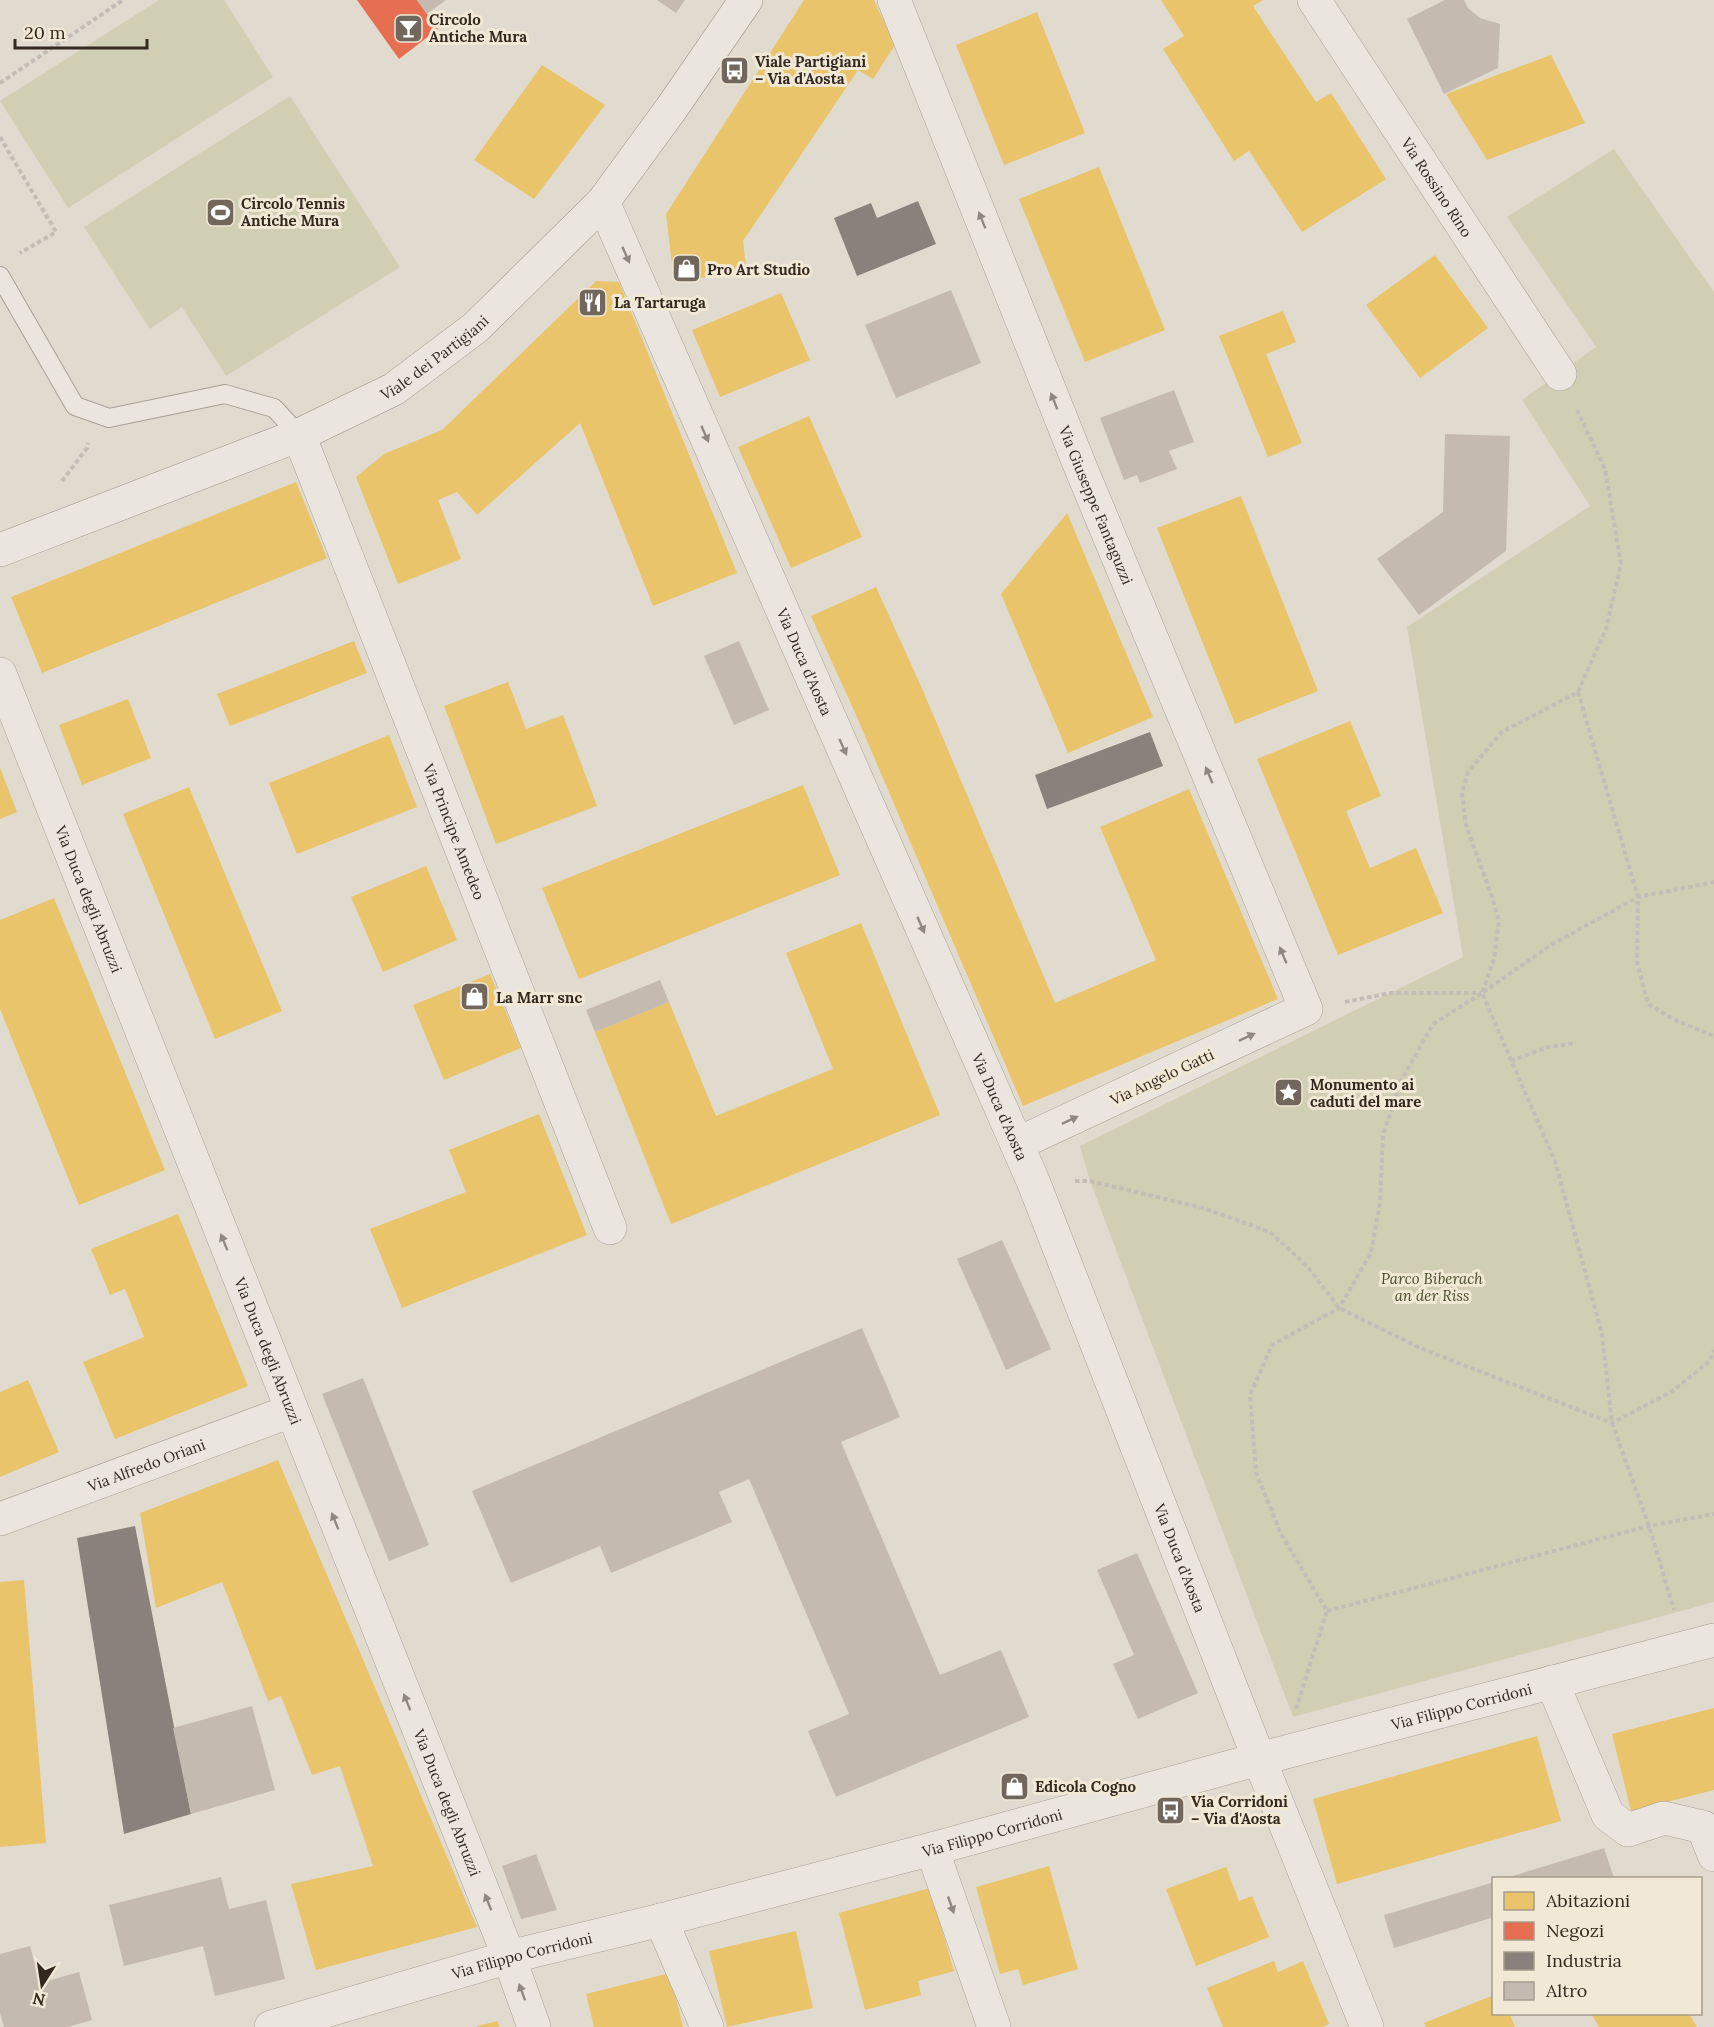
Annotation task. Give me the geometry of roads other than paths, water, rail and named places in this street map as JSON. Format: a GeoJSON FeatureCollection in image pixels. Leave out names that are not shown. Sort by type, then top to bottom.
{"type":"FeatureCollection","features":[{"type":"Feature","properties":{"kind":"street","name":"Viale dei Partigiani"},"geometry":{"type":"LineString","coordinates":[[0,550],[300,435],[394,389],[475,328],[603,202],[746,0]]}},
{"type":"Feature","properties":{"kind":"street","name":"Via Giuseppe Fantaguzzi"},"geometry":{"type":"LineString","coordinates":[[894,0],[1080,466],[1306,1009]]}},
{"type":"Feature","properties":{"kind":"street","name":"Via Rossino Rino"},"geometry":{"type":"LineString","coordinates":[[1314,0],[1560,374]]}},
{"type":"Feature","properties":{"kind":"street","name":"Via Duca d'Aosta"},"geometry":{"type":"LineString","coordinates":[[603,202],[1033,1181],[1259,1759],[1367,2027]]}},
{"type":"Feature","properties":{"kind":"street","name":"Via Principe Amedeo"},"geometry":{"type":"LineString","coordinates":[[300,435],[610,1228]]}},
{"type":"Feature","properties":{"kind":"street","name":"Via Duca degli Abruzzi"},"geometry":{"type":"LineString","coordinates":[[0,674],[509,1957],[534,2027]]}},
{"type":"Feature","properties":{"kind":"street","name":"Via Angelo Gatti"},"geometry":{"type":"LineString","coordinates":[[1017,1144],[1306,1009]]}},
{"type":"Feature","properties":{"kind":"street","name":"Via Alfredo Oriani"},"geometry":{"type":"LineString","coordinates":[[0,1519],[291,1412]]}},
{"type":"Feature","properties":{"kind":"street","name":"Via Filippo Corridoni"},"geometry":{"type":"LineString","coordinates":[[271,2027],[509,1957],[932,1850],[1303,1747],[1700,1643]]}},
{"type":"Feature","properties":{"kind":"street"},"geometry":{"type":"LineString","coordinates":[[1552,1682],[1608,1815],[1628,1830],[1664,1818],[1703,1827],[1714,1855]]}},
{"type":"Feature","properties":{"kind":"street"},"geometry":{"type":"LineString","coordinates":[[932,1850],[994,2027]]}},
{"type":"Feature","properties":{"kind":"street"},"geometry":{"type":"LineString","coordinates":[[661,1920],[707,2027]]}},
{"type":"Feature","properties":{"kind":"lane"},"geometry":{"type":"LineString","coordinates":[[0,276],[75,406],[109,418],[225,394],[274,408],[300,435]]}},
{"type":"Feature","properties":{"kind":"place","name":"Circolo Antiche Mura"},"geometry":{"type":"Point","coordinates":[408,28]}},
{"type":"Feature","properties":{"kind":"place","name":"Viale Partigiani – Via d'Aosta"},"geometry":{"type":"Point","coordinates":[734,70]}},
{"type":"Feature","properties":{"kind":"place","name":"Circolo Tennis Antiche Mura"},"geometry":{"type":"Point","coordinates":[220,212]}},
{"type":"Feature","properties":{"kind":"place","name":"Pro Art Studio"},"geometry":{"type":"Point","coordinates":[686,269]}},
{"type":"Feature","properties":{"kind":"place","name":"La Tartaruga"},"geometry":{"type":"Point","coordinates":[593,302]}},
{"type":"Feature","properties":{"kind":"place","name":"La Marr snc"},"geometry":{"type":"Point","coordinates":[475,997]}},
{"type":"Feature","properties":{"kind":"place","name":"Monumento ai caduti del mare"},"geometry":{"type":"Point","coordinates":[1289,1093]}},
{"type":"Feature","properties":{"kind":"place","name":"Edicola Cogno"},"geometry":{"type":"Point","coordinates":[1014,1786]}},
{"type":"Feature","properties":{"kind":"place","name":"Via Corridoni – Via d'Aosta"},"geometry":{"type":"Point","coordinates":[1170,1810]}},
{"type":"Feature","properties":{"kind":"park label","name":"Parco Biberach an der Riss"},"geometry":{"type":"Point","coordinates":[1432,1286]}}]}
